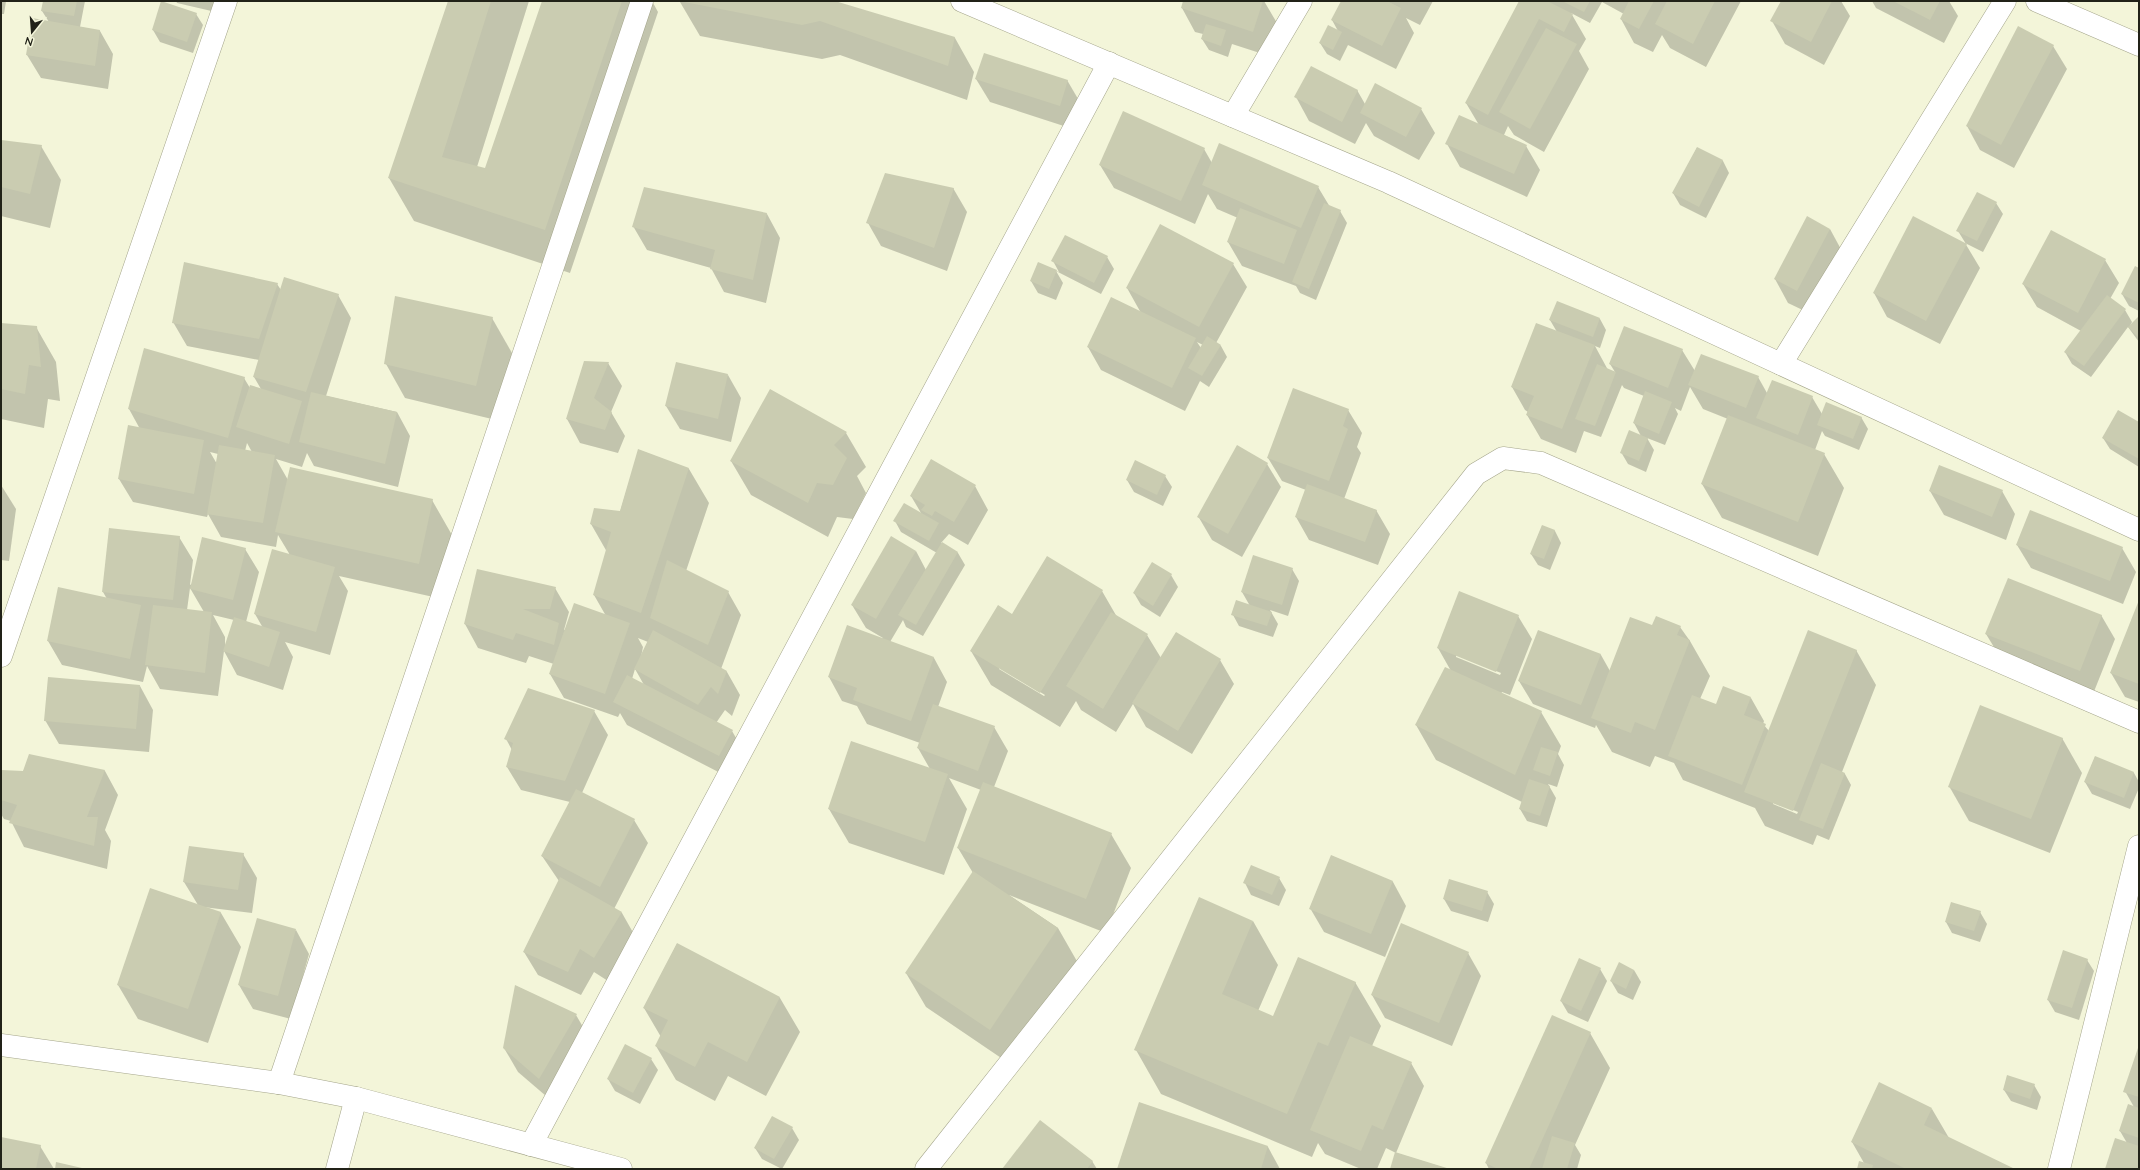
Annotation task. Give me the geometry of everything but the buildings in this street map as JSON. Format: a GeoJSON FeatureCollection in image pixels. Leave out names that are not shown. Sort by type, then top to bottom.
{"type":"FeatureCollection","features":[{"type":"Feature","properties":{"kind":"street"},"geometry":{"type":"LineString","coordinates":[[1,656],[226,1]]}},
{"type":"Feature","properties":{"kind":"street"},"geometry":{"type":"LineString","coordinates":[[279,1083],[642,1]]}},
{"type":"Feature","properties":{"kind":"street"},"geometry":{"type":"LineString","coordinates":[[962,1],[1388,182],[2139,530]]}},
{"type":"Feature","properties":{"kind":"street"},"geometry":{"type":"LineString","coordinates":[[1233,116],[1301,1]]}},
{"type":"Feature","properties":{"kind":"street"},"geometry":{"type":"LineString","coordinates":[[1782,364],[2005,1]]}},
{"type":"Feature","properties":{"kind":"street"},"geometry":{"type":"LineString","coordinates":[[2037,1],[2139,45]]}},
{"type":"Feature","properties":{"kind":"street"},"geometry":{"type":"LineString","coordinates":[[531,1145],[1109,63]]}},
{"type":"Feature","properties":{"kind":"street"},"geometry":{"type":"LineString","coordinates":[[926,1169],[1476,474],[1504,458],[1540,463],[2139,722]]}},
{"type":"Feature","properties":{"kind":"street"},"geometry":{"type":"LineString","coordinates":[[2059,1169],[2139,846]]}},
{"type":"Feature","properties":{"kind":"street"},"geometry":{"type":"LineString","coordinates":[[1,1045],[279,1083],[356,1098],[620,1169]]}},
{"type":"Feature","properties":{"kind":"street"},"geometry":{"type":"LineString","coordinates":[[337,1169],[356,1098]]}}]}
